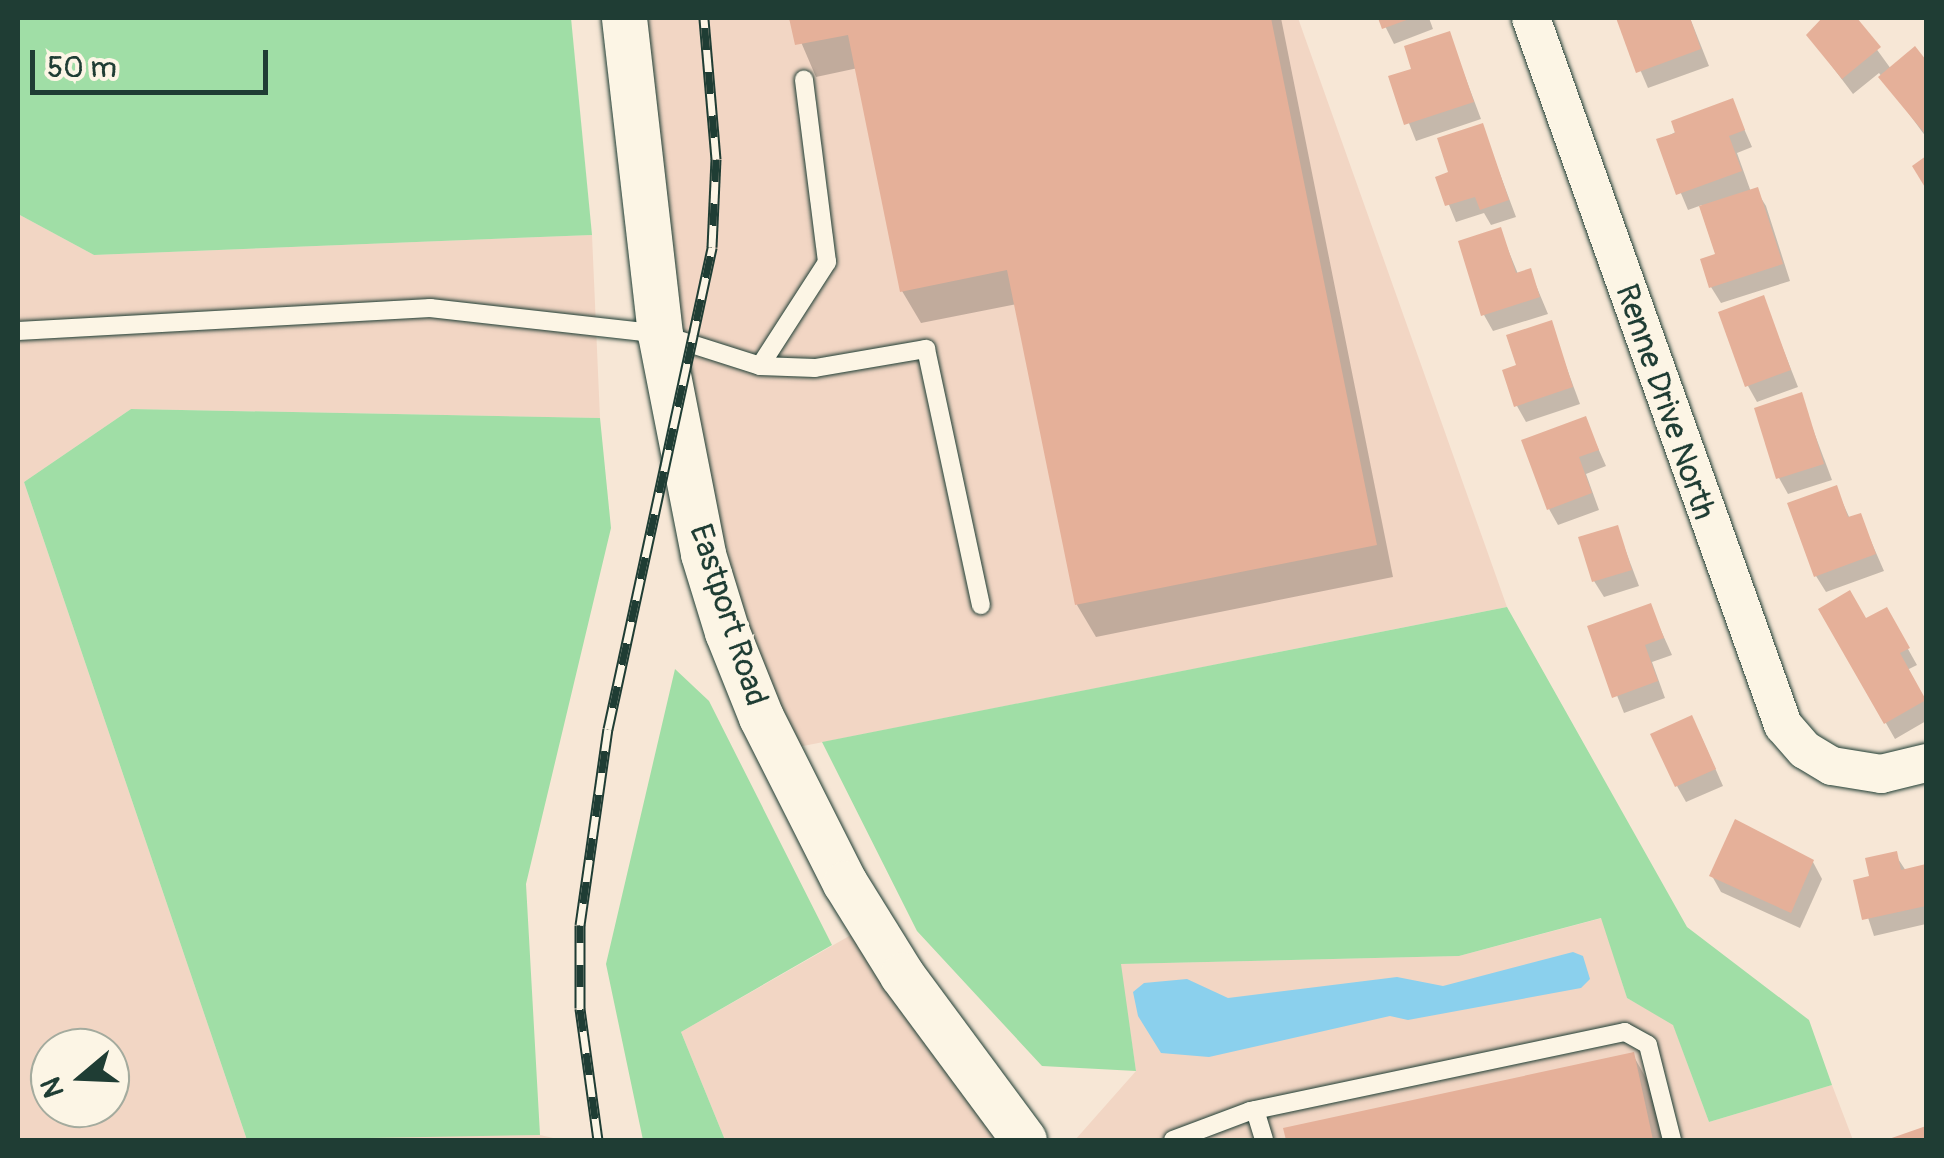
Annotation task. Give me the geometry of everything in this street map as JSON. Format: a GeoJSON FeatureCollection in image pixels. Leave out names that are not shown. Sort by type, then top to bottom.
{"type":"FeatureCollection","features":[{"type":"Feature","properties":{"kind":"street","name":"Eastport Road"},"geometry":{"type":"LineString","coordinates":[[624,18],[660,334],[702,554],[761,717],[845,883],[902,975],[1024,1140]]}},
{"type":"Feature","properties":{"kind":"street","name":"Renne Drive North"},"geometry":{"type":"LineString","coordinates":[[1530,18],[1766,690],[1805,750],[1832,766],[1881,774],[1926,763]]}},
{"type":"Feature","properties":{"kind":"lane"},"geometry":{"type":"LineString","coordinates":[[760,366],[827,262],[804,79]]}},
{"type":"Feature","properties":{"kind":"lane"},"geometry":{"type":"LineString","coordinates":[[18,330],[430,308],[660,334],[760,366],[815,368],[926,349],[981,605]]}},
{"type":"Feature","properties":{"kind":"lane"},"geometry":{"type":"LineString","coordinates":[[1172,1140],[1254,1110],[1625,1032],[1648,1045],[1672,1140]]}},
{"type":"Feature","properties":{"kind":"lane"},"geometry":{"type":"LineString","coordinates":[[1254,1110],[1264,1140]]}},
{"type":"Feature","properties":{"kind":"shaded area"},"geometry":{"type":"Polygon","coordinates":[[[642,18],[1298,18],[1507,607],[793,748],[718,548],[678,329],[642,18]]]}},
{"type":"Feature","properties":{"kind":"shaded area"},"geometry":{"type":"Polygon","coordinates":[[[18,214],[94,255],[592,235],[600,418],[131,409],[24,482],[247,1140],[18,1140],[18,214]]]}},
{"type":"Feature","properties":{"kind":"shaded area"},"geometry":{"type":"Polygon","coordinates":[[[1602,918],[1627,998],[1673,1024],[1709,1122],[1832,1085],[1853,1140],[1075,1140],[1136,1071],[1120,964],[1459,956],[1602,918]]]}},
{"type":"Feature","properties":{"kind":"shaded area"},"geometry":{"type":"Polygon","coordinates":[[[851,935],[998,1140],[725,1140],[681,1032],[851,935]]]}},
{"type":"Feature","properties":{"kind":"shaded area"},"geometry":{"type":"Polygon","coordinates":[[[540,1135],[562,1140],[322,1140],[322,1136],[540,1135]]]}},
{"type":"Feature","properties":{"kind":"green space"},"geometry":{"type":"Polygon","coordinates":[[[18,18],[571,18],[592,235],[94,255],[18,214],[18,18]]]}},
{"type":"Feature","properties":{"kind":"green space"},"geometry":{"type":"Polygon","coordinates":[[[131,409],[600,418],[611,528],[526,884],[540,1135],[247,1140],[24,482],[131,409]]]}},
{"type":"Feature","properties":{"kind":"green space"},"geometry":{"type":"Polygon","coordinates":[[[1507,607],[1687,927],[1809,1020],[1832,1085],[1709,1122],[1673,1025],[1627,998],[1601,918],[1459,956],[1121,964],[1136,1071],[1042,1066],[917,931],[822,742],[1507,607]]]}},
{"type":"Feature","properties":{"kind":"green space"},"geometry":{"type":"Polygon","coordinates":[[[675,669],[709,701],[832,945],[681,1032],[725,1140],[643,1140],[606,964],[675,669]]]}},
{"type":"Feature","properties":{"kind":"water"},"geometry":{"type":"Polygon","coordinates":[[[1573,952],[1583,956],[1590,979],[1581,988],[1408,1020],[1390,1016],[1209,1057],[1161,1053],[1138,1016],[1133,992],[1144,983],[1187,979],[1228,998],[1397,977],[1443,986],[1573,952]]]}},
{"type":"Feature","properties":{"kind":"building"},"geometry":{"type":"Polygon","coordinates":[[[789,18],[1271,18],[1377,545],[1075,605],[1007,270],[900,292],[848,35],[795,45],[789,18]]]}},
{"type":"Feature","properties":{"kind":"building"},"geometry":{"type":"Polygon","coordinates":[[[1378,18],[1412,18],[1382,29],[1378,18]]]}},
{"type":"Feature","properties":{"kind":"building"},"geometry":{"type":"Polygon","coordinates":[[[1616,18],[1690,18],[1701,49],[1636,73],[1616,18]]]}},
{"type":"Feature","properties":{"kind":"building"},"geometry":{"type":"Polygon","coordinates":[[[1822,18],[1857,18],[1881,47],[1842,79],[1806,35],[1822,18]]]}},
{"type":"Feature","properties":{"kind":"building"},"geometry":{"type":"Polygon","coordinates":[[[1450,31],[1474,102],[1404,125],[1388,76],[1411,69],[1404,46],[1450,31]]]}},
{"type":"Feature","properties":{"kind":"building"},"geometry":{"type":"Polygon","coordinates":[[[1915,46],[1926,60],[1926,135],[1878,77],[1915,46]]]}},
{"type":"Feature","properties":{"kind":"building"},"geometry":{"type":"Polygon","coordinates":[[[1733,98],[1745,130],[1729,136],[1742,171],[1676,195],[1656,139],[1675,133],[1671,121],[1733,98]]]}},
{"type":"Feature","properties":{"kind":"building"},"geometry":{"type":"Polygon","coordinates":[[[1483,123],[1509,200],[1480,210],[1475,197],[1445,206],[1435,177],[1448,172],[1437,138],[1483,123]]]}},
{"type":"Feature","properties":{"kind":"building"},"geometry":{"type":"Polygon","coordinates":[[[1926,156],[1926,189],[1912,166],[1926,156]]]}},
{"type":"Feature","properties":{"kind":"building"},"geometry":{"type":"Polygon","coordinates":[[[1758,187],[1783,264],[1709,288],[1700,259],[1715,254],[1699,206],[1758,187]]]}},
{"type":"Feature","properties":{"kind":"building"},"geometry":{"type":"Polygon","coordinates":[[[1501,227],[1516,273],[1531,268],[1540,297],[1481,316],[1458,241],[1501,227]]]}},
{"type":"Feature","properties":{"kind":"building"},"geometry":{"type":"Polygon","coordinates":[[[1764,295],[1791,370],[1745,387],[1718,312],[1764,295]]]}},
{"type":"Feature","properties":{"kind":"building"},"geometry":{"type":"Polygon","coordinates":[[[1552,320],[1573,387],[1514,407],[1502,370],[1516,365],[1506,335],[1552,320]]]}},
{"type":"Feature","properties":{"kind":"building"},"geometry":{"type":"Polygon","coordinates":[[[1802,392],[1824,464],[1776,479],[1754,408],[1802,392]]]}},
{"type":"Feature","properties":{"kind":"building"},"geometry":{"type":"Polygon","coordinates":[[[1586,416],[1599,450],[1579,457],[1592,493],[1547,510],[1521,440],[1586,416]]]}},
{"type":"Feature","properties":{"kind":"building"},"geometry":{"type":"Polygon","coordinates":[[[1837,485],[1848,517],[1861,513],[1876,554],[1814,577],[1787,503],[1837,485]]]}},
{"type":"Feature","properties":{"kind":"building"},"geometry":{"type":"Polygon","coordinates":[[[1618,525],[1632,570],[1592,582],[1578,537],[1618,525]]]}},
{"type":"Feature","properties":{"kind":"building"},"geometry":{"type":"Polygon","coordinates":[[[1850,590],[1866,618],[1887,607],[1910,648],[1900,653],[1926,700],[1884,724],[1818,609],[1850,590]]]}},
{"type":"Feature","properties":{"kind":"building"},"geometry":{"type":"Polygon","coordinates":[[[1651,603],[1664,638],[1645,645],[1658,681],[1612,698],[1587,626],[1651,603]]]}},
{"type":"Feature","properties":{"kind":"building"},"geometry":{"type":"Polygon","coordinates":[[[1692,715],[1716,769],[1675,787],[1650,734],[1692,715]]]}},
{"type":"Feature","properties":{"kind":"building"},"geometry":{"type":"Polygon","coordinates":[[[1735,819],[1814,860],[1791,913],[1709,876],[1735,819]]]}},
{"type":"Feature","properties":{"kind":"building"},"geometry":{"type":"Polygon","coordinates":[[[1897,851],[1901,870],[1926,864],[1926,906],[1862,920],[1853,880],[1869,876],[1865,858],[1897,851]]]}},
{"type":"Feature","properties":{"kind":"building"},"geometry":{"type":"Polygon","coordinates":[[[1634,1052],[1653,1140],[1286,1140],[1283,1128],[1634,1052]]]}},
{"type":"Feature","properties":{"kind":"building"},"geometry":{"type":"Polygon","coordinates":[[[1926,1126],[1926,1140],[1886,1140],[1926,1126]]]}},
{"type":"Feature","properties":{"kind":"railway"},"geometry":{"type":"LineString","coordinates":[[598,1140],[580,1008],[580,925],[608,729],[712,247],[716,159],[704,18]]}}]}
